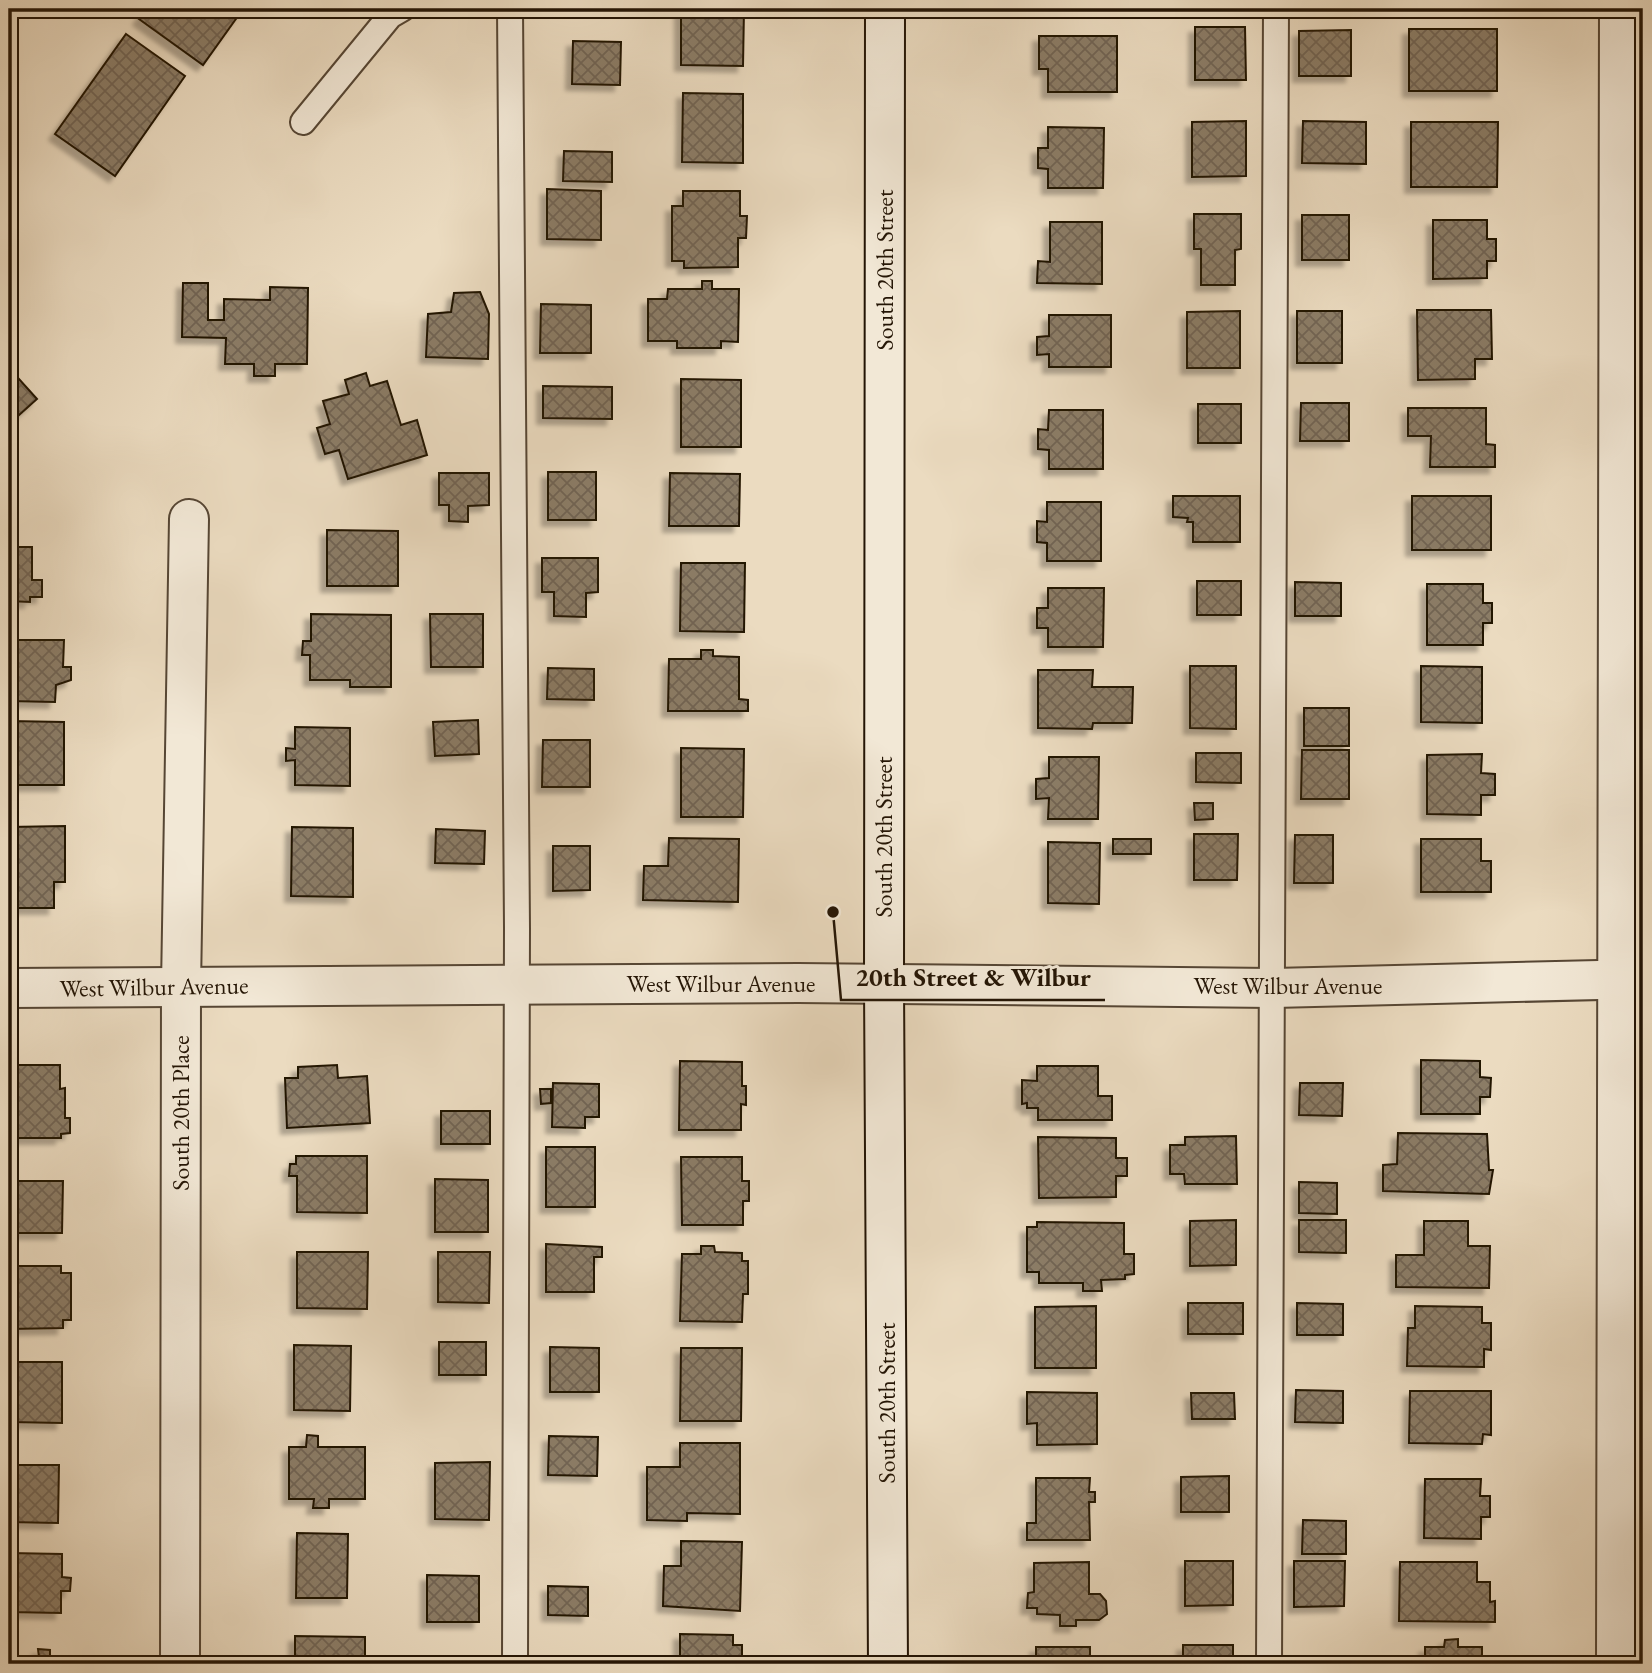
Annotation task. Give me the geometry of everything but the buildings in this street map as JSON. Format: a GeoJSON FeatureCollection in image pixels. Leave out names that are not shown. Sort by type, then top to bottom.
{"type":"FeatureCollection","features":[{"type":"Feature","properties":{"kind":"street","name":"South 20th Street"},"geometry":{"type":"LineString","coordinates":[[886,9],[884,984],[888,1664]]}},
{"type":"Feature","properties":{"kind":"street"},"geometry":{"type":"LineString","coordinates":[[1616,1664],[1630,979],[1619,9]]}},
{"type":"Feature","properties":{"kind":"street","name":"South 20th Place"},"geometry":{"type":"LineString","coordinates":[[180,1664],[181,986],[189,519]]}},
{"type":"Feature","properties":{"kind":"street","name":"West Wilbur Avenue"},"geometry":{"type":"LineString","coordinates":[[9,988],[884,984],[1274,988],[1630,979]]}},
{"type":"Feature","properties":{"kind":"lane"},"geometry":{"type":"LineString","coordinates":[[303,122],[390,16],[402,9]]}},
{"type":"Feature","properties":{"kind":"lane"},"geometry":{"type":"LineString","coordinates":[[510,9],[517,985],[515,1664]]}},
{"type":"Feature","properties":{"kind":"lane"},"geometry":{"type":"LineString","coordinates":[[1269,1664],[1274,988],[1276,9]]}},
{"type":"Feature","properties":{"kind":"place","name":"20th Street & Wilbur"},"geometry":{"type":"Point","coordinates":[833,912]}}]}
